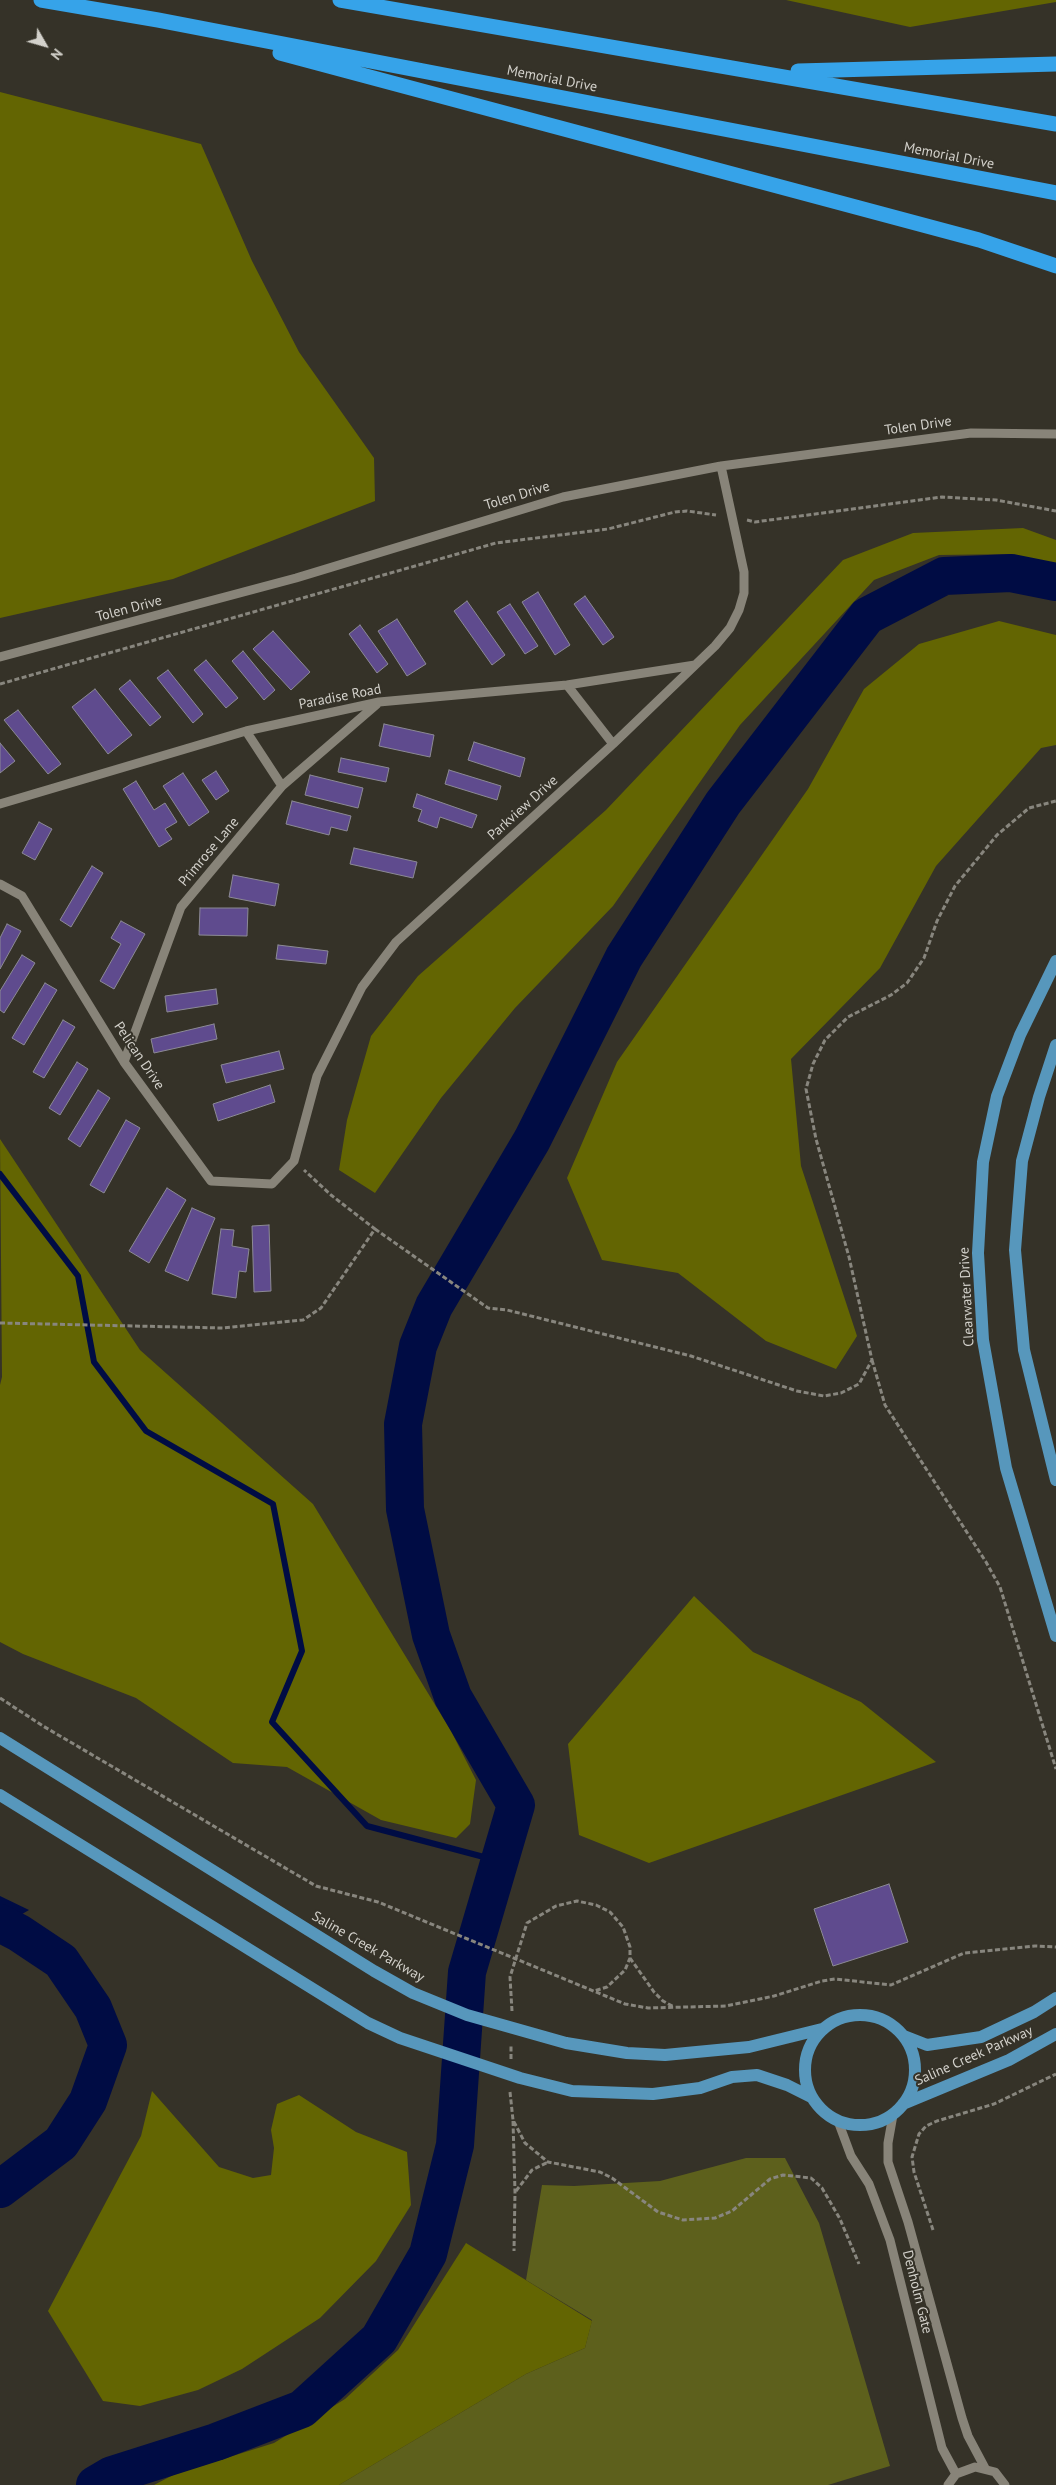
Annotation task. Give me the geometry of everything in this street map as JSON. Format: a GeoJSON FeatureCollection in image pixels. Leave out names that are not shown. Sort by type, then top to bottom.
{"type":"FeatureCollection","features":[{"type":"Feature","properties":{"kind":"highway","name":"Memorial Drive"},"geometry":{"type":"LineString","coordinates":[[41,0],[158,20],[1056,193]]}},
{"type":"Feature","properties":{"kind":"highway"},"geometry":{"type":"LineString","coordinates":[[340,0],[760,71],[1056,124]]}},
{"type":"Feature","properties":{"kind":"highway"},"geometry":{"type":"LineString","coordinates":[[158,20],[979,240],[1056,266]]}},
{"type":"Feature","properties":{"kind":"highway"},"geometry":{"type":"LineString","coordinates":[[760,71],[898,70],[1056,64]]}},
{"type":"Feature","properties":{"kind":"main road","name":"Clearwater Drive"},"geometry":{"type":"LineString","coordinates":[[1056,961],[1020,1035],[997,1096],[983,1162],[978,1254],[983,1340],[1006,1468],[1056,1636]]}},
{"type":"Feature","properties":{"kind":"main road"},"geometry":{"type":"LineString","coordinates":[[1056,1045],[1039,1097],[1022,1161],[1015,1250],[1024,1350],[1056,1480]]}},
{"type":"Feature","properties":{"kind":"main road","name":"Saline Creek Parkway"},"geometry":{"type":"LineString","coordinates":[[0,1738],[374,1971],[413,1993],[467,2015],[566,2043],[627,2053],[666,2055],[749,2046],[822,2029]]}},
{"type":"Feature","properties":{"kind":"main road"},"geometry":{"type":"LineString","coordinates":[[0,1795],[368,2023],[400,2038],[463,2060],[572,2091],[653,2094],[700,2088],[732,2078],[757,2075],[786,2085],[811,2097]]}},
{"type":"Feature","properties":{"kind":"main road","name":"Saline Creek Parkway"},"geometry":{"type":"LineString","coordinates":[[904,2036],[926,2045],[981,2038],[1034,2012],[1056,1998]]}},
{"type":"Feature","properties":{"kind":"main road"},"geometry":{"type":"LineString","coordinates":[[856,2015],[874,2016],[890,2024],[904,2036],[912,2052],[915,2070],[912,2088],[903,2104],[893,2115],[873,2124],[855,2125],[838,2121],[822,2111],[811,2097],[805,2078],[805,2061],[811,2044],[822,2029],[838,2019],[856,2015]]}},
{"type":"Feature","properties":{"kind":"main road","name":"Saline Creek Parkway"},"geometry":{"type":"LineString","coordinates":[[903,2104],[1009,2060],[1056,2034]]}},
{"type":"Feature","properties":{"kind":"street","name":"Tolen Drive"},"geometry":{"type":"LineString","coordinates":[[0,657],[296,578],[563,496],[721,466],[970,433],[1056,434]]}},
{"type":"Feature","properties":{"kind":"street","name":"Parkview Drive"},"geometry":{"type":"LineString","coordinates":[[286,1171],[294,1162],[317,1076],[362,987],[396,942],[613,744],[695,665],[730,628],[739,610],[744,593],[744,572],[721,466]]}},
{"type":"Feature","properties":{"kind":"street","name":"Paradise Road"},"geometry":{"type":"LineString","coordinates":[[0,804],[246,730],[379,702],[567,685],[695,665]]}},
{"type":"Feature","properties":{"kind":"street"},"geometry":{"type":"LineString","coordinates":[[567,685],[613,744]]}},
{"type":"Feature","properties":{"kind":"street","name":"Primrose Lane"},"geometry":{"type":"LineString","coordinates":[[124,1062],[181,907],[282,786],[379,702]]}},
{"type":"Feature","properties":{"kind":"street"},"geometry":{"type":"LineString","coordinates":[[246,730],[282,786]]}},
{"type":"Feature","properties":{"kind":"street","name":"Pelican Drive"},"geometry":{"type":"LineString","coordinates":[[0,884],[22,896],[124,1062],[211,1181],[272,1184],[286,1171]]}},
{"type":"Feature","properties":{"kind":"street","name":"Denholm Gate"},"geometry":{"type":"LineString","coordinates":[[893,2115],[888,2142],[890,2169],[908,2222],[962,2418],[968,2436],[985,2468]]}},
{"type":"Feature","properties":{"kind":"street","name":"Denholm Gate"},"geometry":{"type":"LineString","coordinates":[[838,2121],[851,2156],[869,2184],[890,2240],[942,2448],[956,2474]]}},
{"type":"Feature","properties":{"kind":"street"},"geometry":{"type":"LineString","coordinates":[[948,2485],[956,2474],[975,2467],[995,2472],[1006,2485]]}},
{"type":"Feature","properties":{"kind":"path"},"geometry":{"type":"LineString","coordinates":[[755,522],[942,497],[996,500],[1056,511]]}},
{"type":"Feature","properties":{"kind":"path"},"geometry":{"type":"LineString","coordinates":[[0,684],[496,543],[608,529],[687,510],[702,513]]}},
{"type":"Feature","properties":{"kind":"path"},"geometry":{"type":"LineString","coordinates":[[1056,801],[1029,808],[997,835],[955,886],[937,920],[924,958],[907,983],[891,995],[848,1017],[825,1040],[813,1064],[806,1089],[816,1139],[849,1257],[872,1360],[885,1406],[986,1562],[1000,1587],[1056,1769]]}},
{"type":"Feature","properties":{"kind":"path"},"geometry":{"type":"LineString","coordinates":[[294,1162],[331,1196],[488,1308],[507,1310],[691,1356],[797,1392],[824,1396],[841,1393],[859,1384],[872,1360]]}},
{"type":"Feature","properties":{"kind":"path"},"geometry":{"type":"LineString","coordinates":[[0,1323],[46,1326],[223,1328],[303,1320],[321,1308],[375,1229]]}},
{"type":"Feature","properties":{"kind":"path"},"geometry":{"type":"LineString","coordinates":[[0,1698],[43,1726],[316,1886],[378,1902],[625,2004],[648,2008],[726,2006],[774,1996],[822,1981],[835,1979],[891,1985],[964,1953],[1056,1944]]}},
{"type":"Feature","properties":{"kind":"path"},"geometry":{"type":"LineString","coordinates":[[1050,1946],[1056,1948]]}},
{"type":"Feature","properties":{"kind":"path"},"geometry":{"type":"LineString","coordinates":[[630,1958],[654,1992],[663,2001],[674,2007]]}},
{"type":"Feature","properties":{"kind":"path"},"geometry":{"type":"LineString","coordinates":[[933,2230],[914,2172],[912,2157],[919,2134],[926,2126],[937,2121],[994,2104],[1056,2074]]}},
{"type":"Feature","properties":{"kind":"path"},"geometry":{"type":"LineString","coordinates":[[513,2120],[514,2251]]}},
{"type":"Feature","properties":{"kind":"path"},"geometry":{"type":"LineString","coordinates":[[515,2192],[532,2170],[548,2162]]}},
{"type":"Feature","properties":{"kind":"shaded area"},"geometry":{"type":"Polygon","coordinates":[[[786,0],[1056,0],[1056,2],[910,27],[786,0]]]}},
{"type":"Feature","properties":{"kind":"shaded area"},"geometry":{"type":"Polygon","coordinates":[[[0,92],[201,144],[252,261],[299,352],[374,458],[375,501],[173,579],[0,618],[0,92]]]}},
{"type":"Feature","properties":{"kind":"shaded area"},"geometry":{"type":"Polygon","coordinates":[[[1023,528],[1056,540],[1056,565],[1012,554],[939,555],[874,580],[740,725],[613,906],[515,1008],[441,1098],[375,1193],[339,1170],[347,1120],[371,1036],[418,976],[606,810],[843,560],[913,533],[1023,528]]]}},
{"type":"Feature","properties":{"kind":"shaded area"},"geometry":{"type":"Polygon","coordinates":[[[999,621],[1056,635],[1056,745],[1041,748],[936,866],[880,968],[791,1059],[801,1166],[857,1336],[836,1369],[766,1341],[678,1273],[602,1260],[567,1178],[617,1062],[808,789],[864,689],[919,644],[999,621]]]}},
{"type":"Feature","properties":{"kind":"shaded area"},"geometry":{"type":"Polygon","coordinates":[[[0,1139],[140,1350],[313,1504],[451,1731],[476,1780],[470,1824],[456,1838],[381,1820],[287,1767],[233,1763],[136,1698],[23,1654],[0,1642],[0,1385],[2,1377],[0,1139]]]}},
{"type":"Feature","properties":{"kind":"shaded area"},"geometry":{"type":"Polygon","coordinates":[[[694,1596],[753,1652],[861,1702],[936,1762],[649,1863],[579,1835],[568,1744],[694,1596]]]}},
{"type":"Feature","properties":{"kind":"shaded area"},"geometry":{"type":"Polygon","coordinates":[[[0,1896],[29,1910],[0,1927],[0,1896]]]}},
{"type":"Feature","properties":{"kind":"shaded area"},"geometry":{"type":"Polygon","coordinates":[[[152,2091],[219,2167],[253,2178],[271,2175],[274,2148],[271,2130],[277,2104],[299,2095],[356,2132],[407,2152],[411,2205],[376,2261],[320,2318],[242,2369],[198,2390],[140,2406],[103,2401],[48,2311],[141,2136],[152,2091]]]}},
{"type":"Feature","properties":{"kind":"shaded area"},"geometry":{"type":"Polygon","coordinates":[[[746,2158],[785,2158],[819,2223],[890,2466],[828,2485],[339,2485],[526,2374],[585,2348],[592,2320],[526,2280],[542,2185],[574,2186],[660,2181],[746,2158]]]}},
{"type":"Feature","properties":{"kind":"shaded area"},"geometry":{"type":"Polygon","coordinates":[[[466,2243],[592,2321],[585,2348],[526,2374],[339,2485],[154,2485],[175,2474],[274,2443],[345,2399],[398,2350],[466,2243]]]}},
{"type":"Feature","properties":{"kind":"building"},"geometry":{"type":"Polygon","coordinates":[[[538,592],[570,645],[555,655],[522,602],[538,592]]]}},
{"type":"Feature","properties":{"kind":"building"},"geometry":{"type":"Polygon","coordinates":[[[585,596],[614,637],[603,645],[574,604],[585,596]]]}},
{"type":"Feature","properties":{"kind":"building"},"geometry":{"type":"Polygon","coordinates":[[[467,601],[505,655],[492,665],[454,611],[467,601]]]}},
{"type":"Feature","properties":{"kind":"building"},"geometry":{"type":"Polygon","coordinates":[[[510,604],[538,646],[525,654],[497,612],[510,604]]]}},
{"type":"Feature","properties":{"kind":"building"},"geometry":{"type":"Polygon","coordinates":[[[397,619],[426,664],[407,676],[378,631],[397,619]]]}},
{"type":"Feature","properties":{"kind":"building"},"geometry":{"type":"Polygon","coordinates":[[[360,625],[388,664],[377,673],[349,634],[360,625]]]}},
{"type":"Feature","properties":{"kind":"building"},"geometry":{"type":"Polygon","coordinates":[[[273,631],[310,672],[291,690],[253,649],[273,631]]]}},
{"type":"Feature","properties":{"kind":"building"},"geometry":{"type":"Polygon","coordinates":[[[243,651],[275,690],[264,700],[232,661],[243,651]]]}},
{"type":"Feature","properties":{"kind":"building"},"geometry":{"type":"Polygon","coordinates":[[[206,660],[238,698],[226,708],[194,670],[206,660]]]}},
{"type":"Feature","properties":{"kind":"building"},"geometry":{"type":"Polygon","coordinates":[[[168,670],[203,714],[193,723],[157,678],[168,670]]]}},
{"type":"Feature","properties":{"kind":"building"},"geometry":{"type":"Polygon","coordinates":[[[130,680],[161,717],[150,726],[119,689],[130,680]]]}},
{"type":"Feature","properties":{"kind":"building"},"geometry":{"type":"Polygon","coordinates":[[[95,689],[132,735],[108,754],[72,707],[95,689]]]}},
{"type":"Feature","properties":{"kind":"building"},"geometry":{"type":"Polygon","coordinates":[[[18,710],[61,764],[48,774],[4,720],[18,710]]]}},
{"type":"Feature","properties":{"kind":"building"},"geometry":{"type":"Polygon","coordinates":[[[384,724],[434,735],[430,757],[379,746],[384,724]]]}},
{"type":"Feature","properties":{"kind":"building"},"geometry":{"type":"Polygon","coordinates":[[[474,742],[525,758],[520,777],[468,760],[474,742]]]}},
{"type":"Feature","properties":{"kind":"building"},"geometry":{"type":"Polygon","coordinates":[[[0,743],[15,761],[0,773],[0,743]]]}},
{"type":"Feature","properties":{"kind":"building"},"geometry":{"type":"Polygon","coordinates":[[[341,758],[389,768],[386,782],[338,772],[341,758]]]}},
{"type":"Feature","properties":{"kind":"building"},"geometry":{"type":"Polygon","coordinates":[[[449,770],[501,786],[497,800],[445,784],[449,770]]]}},
{"type":"Feature","properties":{"kind":"building"},"geometry":{"type":"Polygon","coordinates":[[[216,771],[229,791],[216,800],[202,780],[216,771]]]}},
{"type":"Feature","properties":{"kind":"building"},"geometry":{"type":"Polygon","coordinates":[[[183,773],[209,812],[189,826],[163,786],[183,773]]]}},
{"type":"Feature","properties":{"kind":"building"},"geometry":{"type":"Polygon","coordinates":[[[310,775],[363,788],[358,808],[305,795],[310,775]]]}},
{"type":"Feature","properties":{"kind":"building"},"geometry":{"type":"Polygon","coordinates":[[[136,781],[154,810],[165,803],[177,822],[165,829],[172,839],[159,847],[123,789],[136,781]]]}},
{"type":"Feature","properties":{"kind":"building"},"geometry":{"type":"Polygon","coordinates":[[[417,794],[477,815],[472,828],[440,817],[437,828],[418,821],[422,810],[413,807],[417,794]]]}},
{"type":"Feature","properties":{"kind":"building"},"geometry":{"type":"Polygon","coordinates":[[[292,801],[351,816],[347,831],[331,827],[329,835],[286,824],[292,801]]]}},
{"type":"Feature","properties":{"kind":"building"},"geometry":{"type":"Polygon","coordinates":[[[39,822],[52,829],[35,860],[22,853],[39,822]]]}},
{"type":"Feature","properties":{"kind":"building"},"geometry":{"type":"Polygon","coordinates":[[[354,848],[417,862],[413,878],[350,864],[354,848]]]}},
{"type":"Feature","properties":{"kind":"building"},"geometry":{"type":"Polygon","coordinates":[[[92,866],[103,873],[71,927],[60,920],[92,866]]]}},
{"type":"Feature","properties":{"kind":"building"},"geometry":{"type":"Polygon","coordinates":[[[233,875],[279,884],[275,906],[229,897],[233,875]]]}},
{"type":"Feature","properties":{"kind":"building"},"geometry":{"type":"Polygon","coordinates":[[[200,908],[248,908],[247,936],[199,935],[200,908]]]}},
{"type":"Feature","properties":{"kind":"building"},"geometry":{"type":"Polygon","coordinates":[[[121,921],[145,934],[114,989],[100,981],[121,944],[111,938],[121,921]]]}},
{"type":"Feature","properties":{"kind":"building"},"geometry":{"type":"Polygon","coordinates":[[[7,924],[21,931],[0,969],[0,938],[7,924]]]}},
{"type":"Feature","properties":{"kind":"building"},"geometry":{"type":"Polygon","coordinates":[[[278,945],[328,951],[326,964],[276,959],[278,945]]]}},
{"type":"Feature","properties":{"kind":"building"},"geometry":{"type":"Polygon","coordinates":[[[22,955],[35,963],[4,1013],[0,1010],[0,991],[22,955]]]}},
{"type":"Feature","properties":{"kind":"building"},"geometry":{"type":"Polygon","coordinates":[[[45,983],[57,990],[24,1045],[12,1038],[45,983]]]}},
{"type":"Feature","properties":{"kind":"building"},"geometry":{"type":"Polygon","coordinates":[[[216,989],[218,1004],[167,1012],[165,996],[216,989]]]}},
{"type":"Feature","properties":{"kind":"building"},"geometry":{"type":"Polygon","coordinates":[[[63,1020],[75,1027],[44,1078],[33,1072],[63,1020]]]}},
{"type":"Feature","properties":{"kind":"building"},"geometry":{"type":"Polygon","coordinates":[[[214,1024],[217,1039],[154,1053],[151,1039],[214,1024]]]}},
{"type":"Feature","properties":{"kind":"building"},"geometry":{"type":"Polygon","coordinates":[[[279,1051],[284,1069],[226,1083],[221,1065],[279,1051]]]}},
{"type":"Feature","properties":{"kind":"building"},"geometry":{"type":"Polygon","coordinates":[[[77,1062],[88,1069],[60,1115],[49,1108],[77,1062]]]}},
{"type":"Feature","properties":{"kind":"building"},"geometry":{"type":"Polygon","coordinates":[[[270,1085],[275,1102],[218,1121],[213,1104],[270,1085]]]}},
{"type":"Feature","properties":{"kind":"building"},"geometry":{"type":"Polygon","coordinates":[[[98,1090],[110,1098],[80,1147],[68,1139],[98,1090]]]}},
{"type":"Feature","properties":{"kind":"building"},"geometry":{"type":"Polygon","coordinates":[[[126,1120],[140,1128],[104,1193],[90,1185],[126,1120]]]}},
{"type":"Feature","properties":{"kind":"building"},"geometry":{"type":"Polygon","coordinates":[[[167,1188],[186,1200],[149,1263],[129,1251],[167,1188]]]}},
{"type":"Feature","properties":{"kind":"building"},"geometry":{"type":"Polygon","coordinates":[[[192,1208],[215,1218],[188,1281],[165,1271],[192,1208]]]}},
{"type":"Feature","properties":{"kind":"building"},"geometry":{"type":"Polygon","coordinates":[[[269,1225],[271,1291],[254,1292],[252,1226],[269,1225]]]}},
{"type":"Feature","properties":{"kind":"building"},"geometry":{"type":"Polygon","coordinates":[[[221,1229],[234,1230],[232,1246],[249,1249],[246,1272],[239,1271],[236,1298],[212,1294],[221,1229]]]}},
{"type":"Feature","properties":{"kind":"building"},"geometry":{"type":"Polygon","coordinates":[[[889,1884],[908,1942],[833,1966],[814,1909],[889,1884]]]}},
{"type":"Feature","properties":{"kind":"waterway"},"geometry":{"type":"LineString","coordinates":[[95,2485],[112,2475],[216,2442],[302,2409],[379,2339],[428,2254],[455,2145],[467,1972],[516,1805],[453,1697],[431,1635],[405,1509],[403,1424],[418,1346],[434,1306],[532,1140],[624,957],[723,803],[867,616],[944,576],[1011,573],[1056,582]]}},
{"type":"Feature","properties":{"kind":"waterway"},"geometry":{"type":"LineString","coordinates":[[0,1174],[78,1276],[94,1362],[146,1431],[273,1504],[302,1651],[272,1722],[367,1826],[499,1861]]}},
{"type":"Feature","properties":{"kind":"waterway"},"geometry":{"type":"LineString","coordinates":[[0,1923],[19,1933],[61,1961],[93,2008],[108,2045],[88,2101],[61,2143],[0,2189]]}}]}
